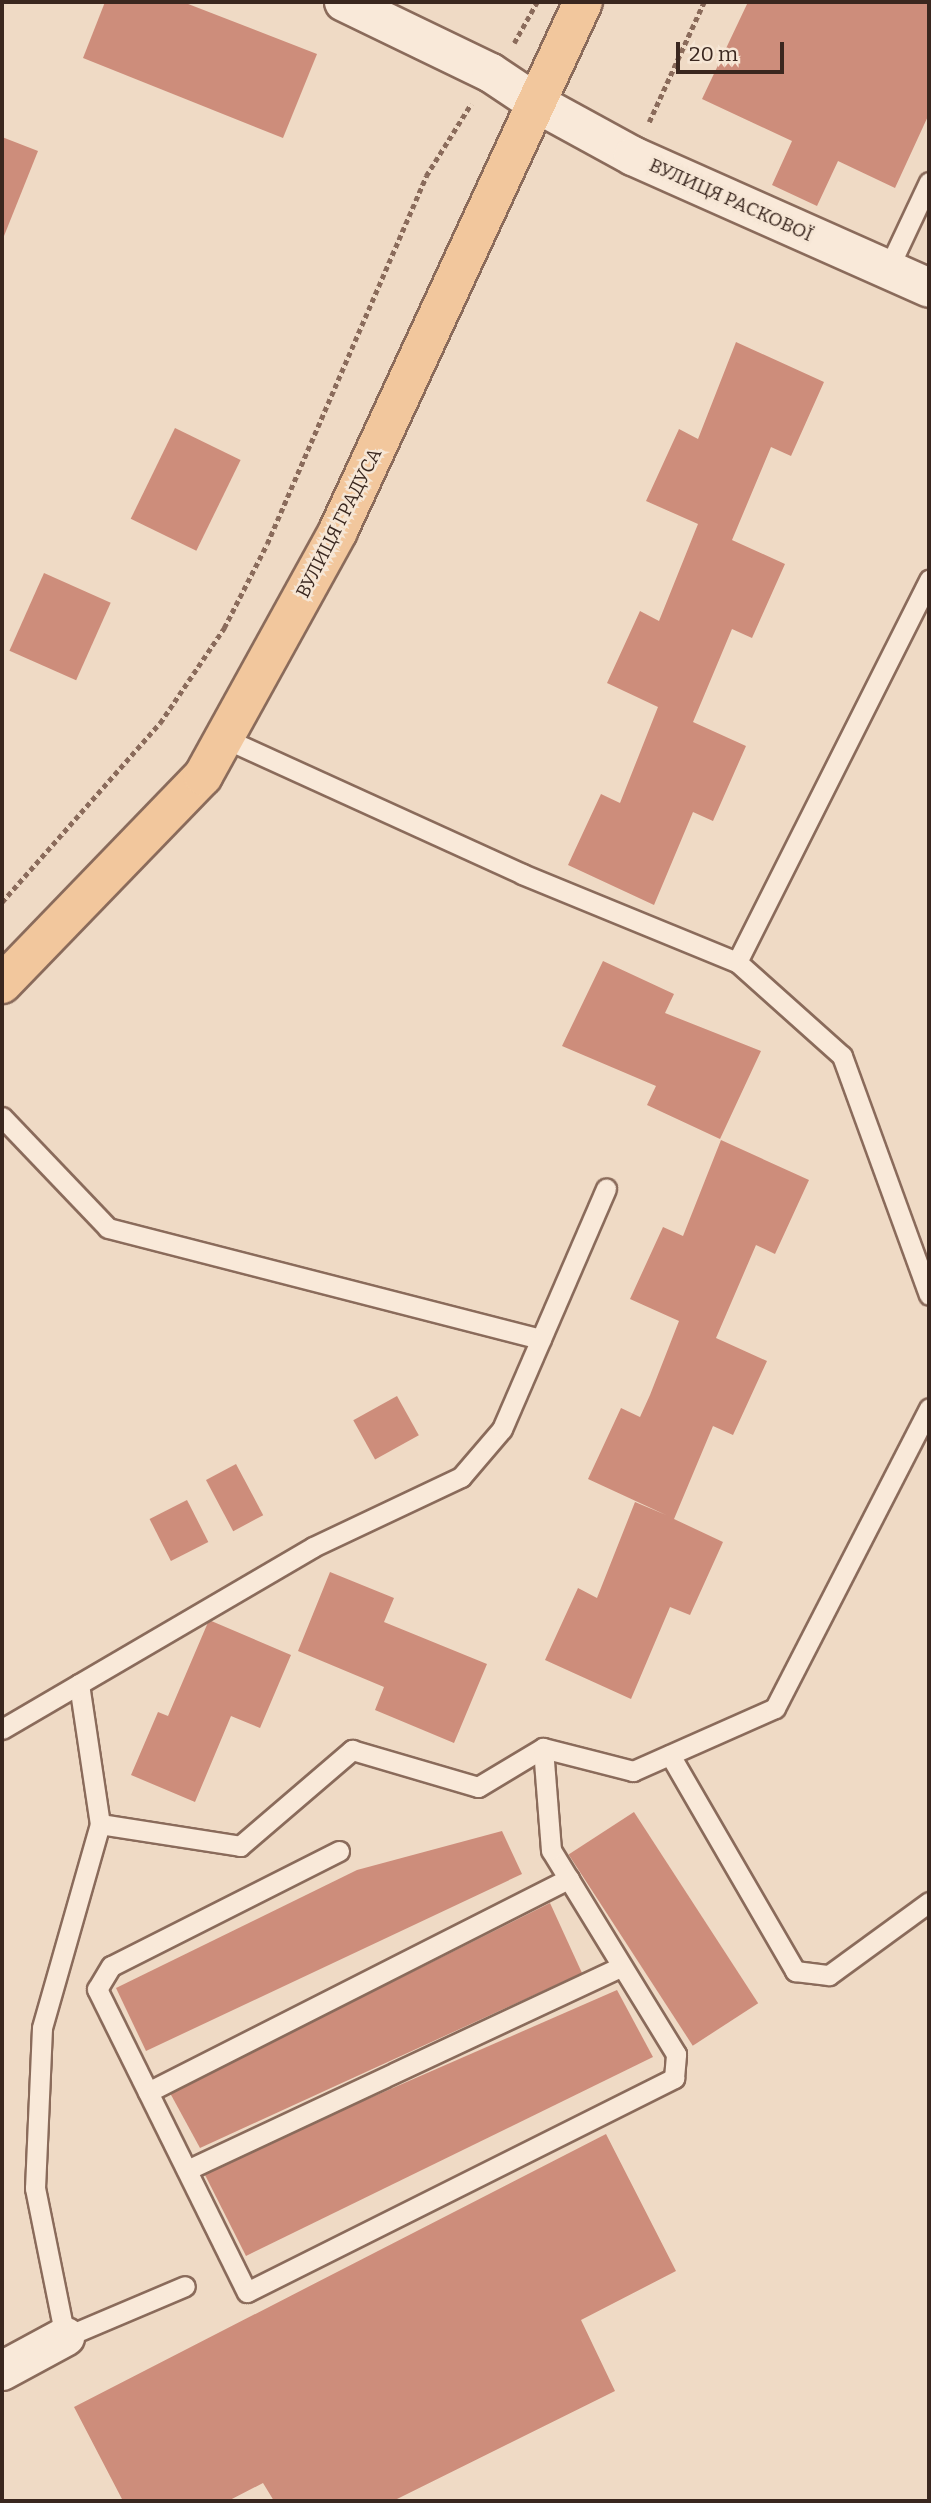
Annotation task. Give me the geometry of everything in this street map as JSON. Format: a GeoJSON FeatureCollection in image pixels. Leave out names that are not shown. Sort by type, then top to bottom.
{"type":"FeatureCollection","features":[{"type":"Feature","properties":{"kind":"main road","name":"ВУЛИЦЯ ГРАДУСА"},"geometry":{"type":"LineString","coordinates":[[2,984],[203,776],[338,531],[583,2]]}},
{"type":"Feature","properties":{"kind":"street","name":"ВУЛИЦЯ РАСКОВОЇ"},"geometry":{"type":"LineString","coordinates":[[344,2],[491,73],[536,103],[634,156],[929,288]]}},
{"type":"Feature","properties":{"kind":"street"},"geometry":{"type":"LineString","coordinates":[[2,2371],[65,2337]]}},
{"type":"Feature","properties":{"kind":"lane"},"geometry":{"type":"LineString","coordinates":[[888,269],[929,181]]}},
{"type":"Feature","properties":{"kind":"lane"},"geometry":{"type":"LineString","coordinates":[[737,962],[929,580]]}},
{"type":"Feature","properties":{"kind":"lane"},"geometry":{"type":"LineString","coordinates":[[224,738],[522,874],[737,962],[842,1056],[929,1295]]}},
{"type":"Feature","properties":{"kind":"lane"},"geometry":{"type":"LineString","coordinates":[[2,1117],[108,1228],[541,1339]]}},
{"type":"Feature","properties":{"kind":"lane"},"geometry":{"type":"LineString","coordinates":[[2,1729],[313,1547],[461,1477],[502,1429],[606,1189]]}},
{"type":"Feature","properties":{"kind":"lane"},"geometry":{"type":"LineString","coordinates":[[100,1824],[240,1846],[352,1750],[478,1787],[543,1748],[633,1771],[775,1708],[929,1408]]}},
{"type":"Feature","properties":{"kind":"lane"},"geometry":{"type":"LineString","coordinates":[[79,1684],[100,1824],[42,2028],[35,2188],[65,2337],[185,2286]]}},
{"type":"Feature","properties":{"kind":"lane"},"geometry":{"type":"LineString","coordinates":[[340,1851],[111,1966],[97,1989],[247,2292],[674,2078],[676,2054],[551,1850],[543,1748]]}},
{"type":"Feature","properties":{"kind":"lane"},"geometry":{"type":"LineString","coordinates":[[670,1755],[795,1971],[829,1975],[929,1902]]}},
{"type":"Feature","properties":{"kind":"lane"},"geometry":{"type":"LineString","coordinates":[[148,2092],[569,1878]]}},
{"type":"Feature","properties":{"kind":"lane"},"geometry":{"type":"LineString","coordinates":[[187,2170],[622,1966]]}},
{"type":"Feature","properties":{"kind":"path"},"geometry":{"type":"LineString","coordinates":[[2,902],[160,723],[224,628],[267,544],[426,176],[537,2]]}},
{"type":"Feature","properties":{"kind":"path"},"geometry":{"type":"LineString","coordinates":[[634,156],[704,2]]}},
{"type":"Feature","properties":{"kind":"building"},"geometry":{"type":"Polygon","coordinates":[[[105,2],[183,2],[317,54],[283,138],[83,58],[105,2]]]}},
{"type":"Feature","properties":{"kind":"building"},"geometry":{"type":"Polygon","coordinates":[[[748,2],[929,2],[929,114],[895,188],[838,161],[817,206],[772,185],[792,141],[702,99],[748,2]]]}},
{"type":"Feature","properties":{"kind":"building"},"geometry":{"type":"Polygon","coordinates":[[[2,137],[38,151],[2,241],[2,137]]]}},
{"type":"Feature","properties":{"kind":"building"},"geometry":{"type":"Polygon","coordinates":[[[736,342],[824,382],[791,456],[771,447],[732,540],[785,564],[752,638],[732,629],[693,722],[746,746],[713,821],[693,812],[654,905],[568,865],[601,794],[620,803],[658,707],[607,683],[640,611],[659,621],[698,524],[646,501],[679,429],[698,439],[736,342]]]}},
{"type":"Feature","properties":{"kind":"building"},"geometry":{"type":"Polygon","coordinates":[[[175,428],[241,460],[196,551],[131,519],[175,428]]]}},
{"type":"Feature","properties":{"kind":"building"},"geometry":{"type":"Polygon","coordinates":[[[44,573],[111,603],[76,680],[9,651],[44,573]]]}},
{"type":"Feature","properties":{"kind":"building"},"geometry":{"type":"Polygon","coordinates":[[[603,961],[674,994],[665,1013],[761,1051],[720,1139],[647,1105],[656,1086],[562,1046],[603,961]]]}},
{"type":"Feature","properties":{"kind":"building"},"geometry":{"type":"Polygon","coordinates":[[[721,1140],[809,1180],[775,1254],[756,1245],[716,1338],[767,1361],[733,1435],[713,1426],[674,1519],[723,1542],[690,1615],[670,1607],[631,1699],[545,1660],[578,1588],[597,1598],[635,1502],[666,1515],[588,1479],[621,1408],[640,1417],[650,1395],[679,1321],[630,1299],[663,1227],[683,1236],[721,1140]]]}},
{"type":"Feature","properties":{"kind":"building"},"geometry":{"type":"Polygon","coordinates":[[[397,1396],[419,1435],[375,1460],[353,1420],[397,1396]]]}},
{"type":"Feature","properties":{"kind":"building"},"geometry":{"type":"Polygon","coordinates":[[[236,1464],[263,1515],[233,1531],[206,1480],[236,1464]]]}},
{"type":"Feature","properties":{"kind":"building"},"geometry":{"type":"Polygon","coordinates":[[[187,1500],[208,1542],[171,1561],[150,1519],[187,1500]]]}},
{"type":"Feature","properties":{"kind":"building"},"geometry":{"type":"Polygon","coordinates":[[[330,1572],[394,1598],[384,1622],[487,1664],[454,1743],[375,1710],[384,1687],[298,1651],[330,1572]]]}},
{"type":"Feature","properties":{"kind":"building"},"geometry":{"type":"Polygon","coordinates":[[[209,1620],[291,1655],[260,1728],[231,1716],[195,1802],[131,1775],[158,1712],[168,1716],[209,1620]]]}},
{"type":"Feature","properties":{"kind":"building"},"geometry":{"type":"Polygon","coordinates":[[[634,1812],[758,2003],[693,2046],[569,1854],[634,1812]]]}},
{"type":"Feature","properties":{"kind":"building"},"geometry":{"type":"Polygon","coordinates":[[[502,1831],[522,1874],[146,2051],[116,1988],[357,1870],[502,1831]]]}},
{"type":"Feature","properties":{"kind":"building"},"geometry":{"type":"Polygon","coordinates":[[[550,1903],[582,1973],[200,2148],[170,2093],[550,1903]]]}},
{"type":"Feature","properties":{"kind":"building"},"geometry":{"type":"Polygon","coordinates":[[[617,1990],[653,2057],[246,2256],[203,2171],[617,1990]]]}},
{"type":"Feature","properties":{"kind":"building"},"geometry":{"type":"Polygon","coordinates":[[[606,2134],[676,2271],[581,2320],[615,2391],[393,2501],[274,2501],[263,2483],[228,2501],[123,2501],[74,2407],[606,2134]]]}}]}
